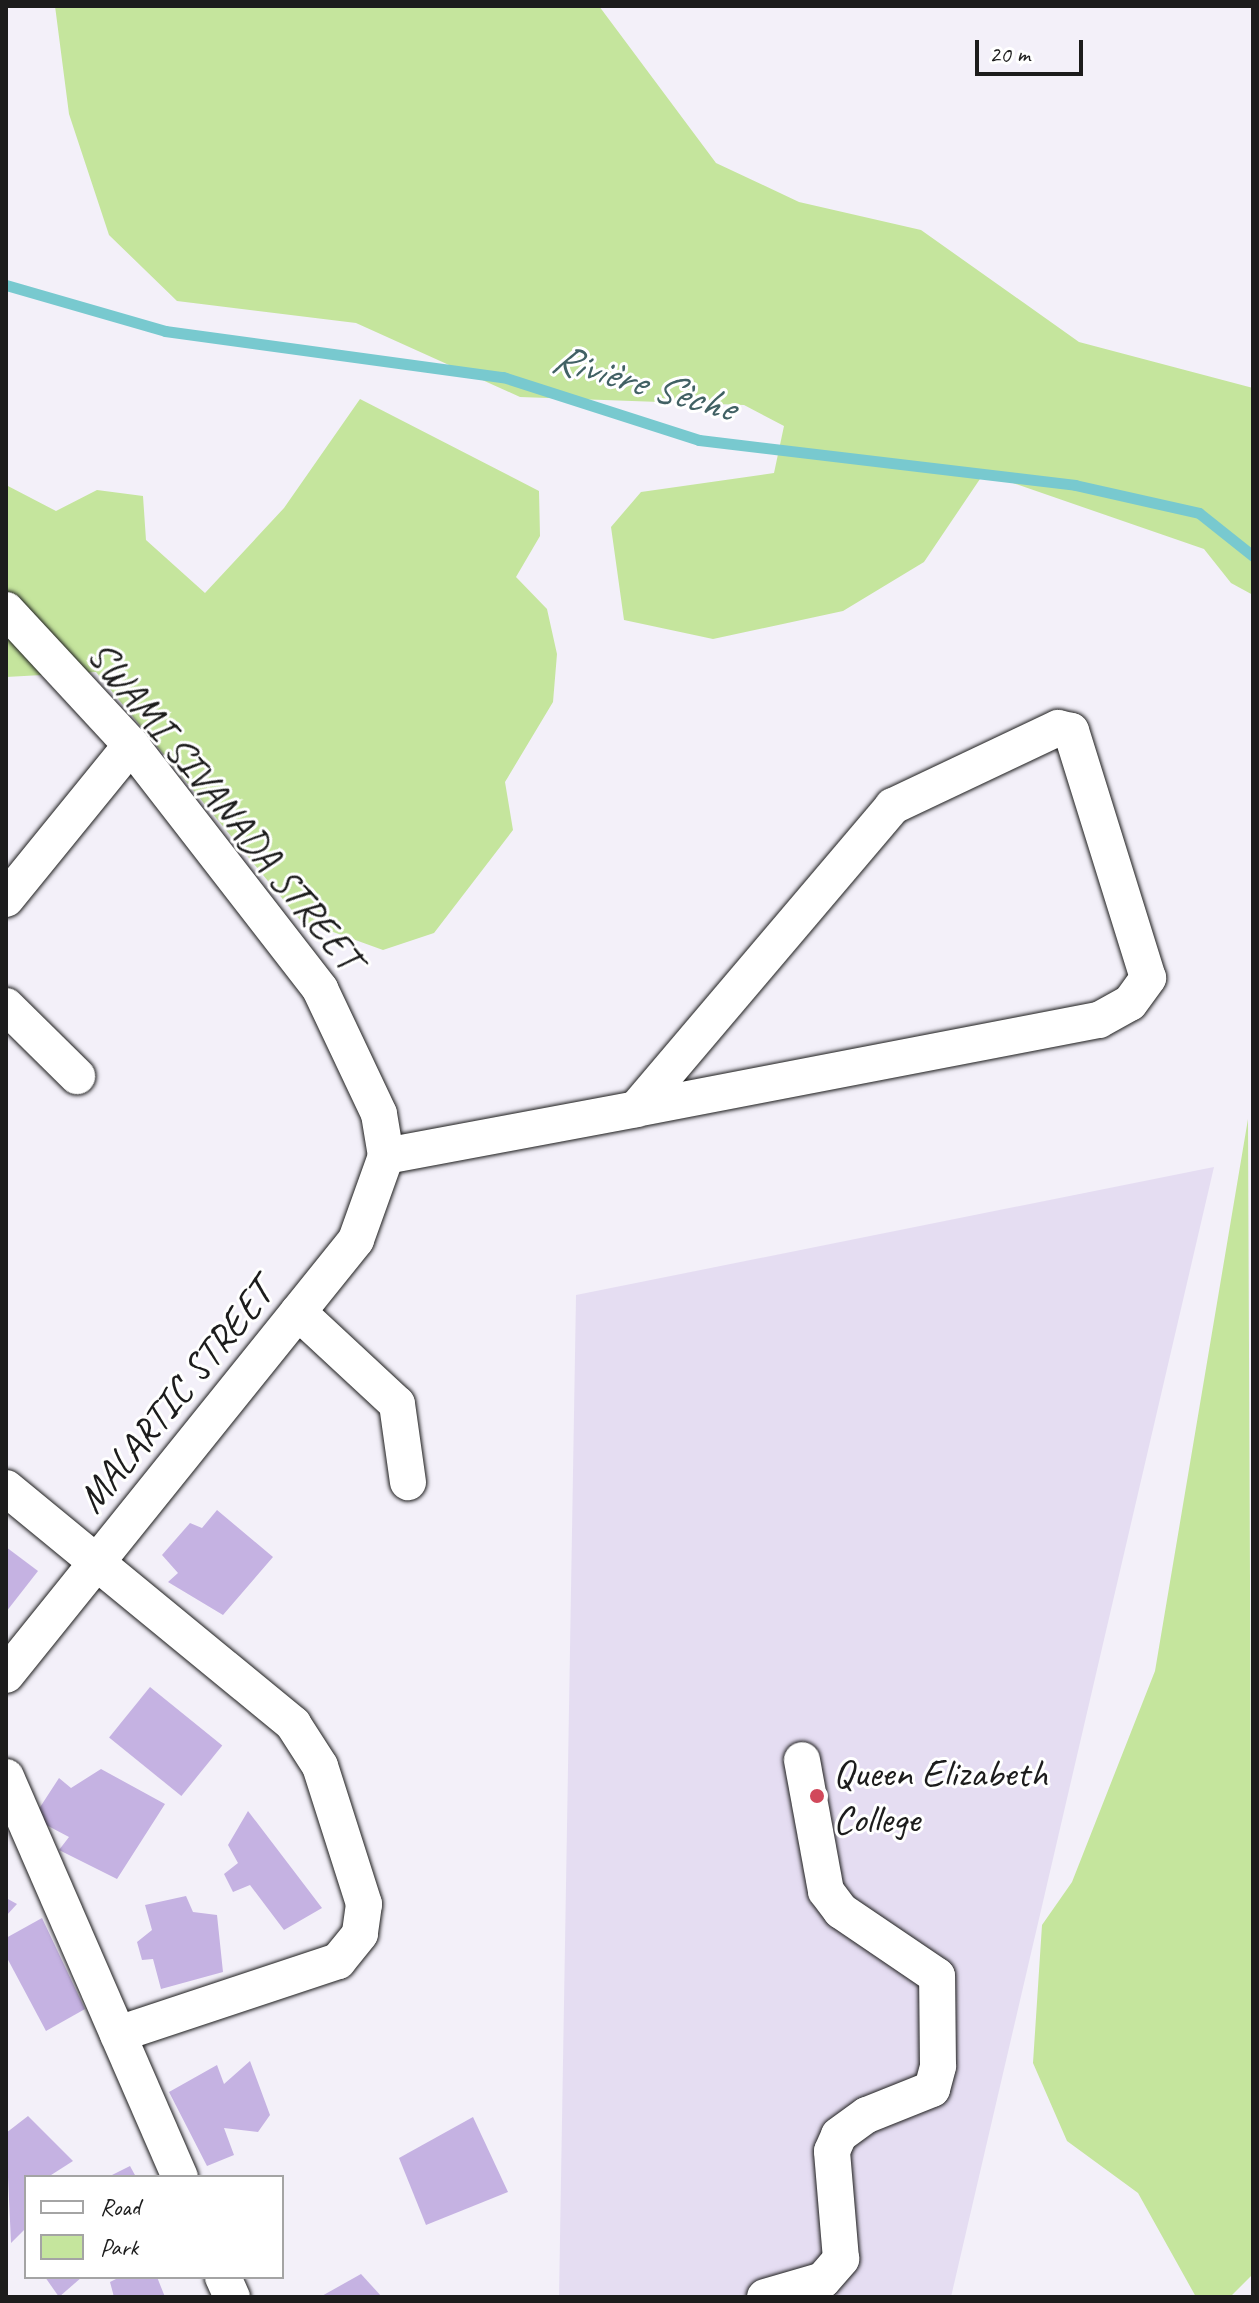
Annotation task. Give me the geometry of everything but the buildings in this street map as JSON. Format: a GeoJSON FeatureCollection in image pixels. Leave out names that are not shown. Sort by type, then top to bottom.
{"type":"FeatureCollection","features":[{"type":"Feature","properties":{"kind":"street","name":"SWAMI SIVANADA STREET"},"geometry":{"type":"LineString","coordinates":[[8,614],[131,745],[320,989],[374,1100],[386,1156]]}},
{"type":"Feature","properties":{"kind":"street"},"geometry":{"type":"LineString","coordinates":[[386,1156],[636,1109],[1099,1020],[1130,1003],[1148,978],[1071,731],[1058,728],[893,806],[636,1109]]}},
{"type":"Feature","properties":{"kind":"street"},"geometry":{"type":"LineString","coordinates":[[6,899],[131,745]]}},
{"type":"Feature","properties":{"kind":"street"},"geometry":{"type":"LineString","coordinates":[[6,1006],[77,1076]]}},
{"type":"Feature","properties":{"kind":"street","name":"MALARTIC STREET"},"geometry":{"type":"LineString","coordinates":[[11,1660],[98,1565],[356,1240],[386,1156]]}},
{"type":"Feature","properties":{"kind":"street"},"geometry":{"type":"LineString","coordinates":[[298,1312],[397,1404],[408,1482]]}},
{"type":"Feature","properties":{"kind":"street"},"geometry":{"type":"LineString","coordinates":[[6,1488],[293,1724],[320,1766],[364,1904],[360,1934],[338,1961],[118,2034]]}},
{"type":"Feature","properties":{"kind":"street"},"geometry":{"type":"LineString","coordinates":[[765,2297],[823,2280],[841,2259],[832,2151],[839,2135],[867,2115],[932,2089],[939,2052],[937,1976],[841,1911],[826,1891],[802,1760]]}},
{"type":"Feature","properties":{"kind":"street"},"geometry":{"type":"LineString","coordinates":[[6,1777],[179,2175]]}},
{"type":"Feature","properties":{"kind":"shaded area","name":"Queen Elizabeth College"},"geometry":{"type":"Polygon","coordinates":[[[1214,1167],[951,2297],[559,2297],[576,1295],[1214,1167]]]}},
{"type":"Feature","properties":{"kind":"green space"},"geometry":{"type":"Polygon","coordinates":[[[55,6],[599,6],[716,163],[799,202],[921,230],[1079,342],[1253,388],[1253,595],[1231,583],[1204,549],[984,473],[924,562],[843,611],[713,639],[624,620],[611,527],[641,492],[774,473],[784,426],[744,405],[520,397],[356,323],[177,301],[109,235],[69,114],[55,6]]]}},
{"type":"Feature","properties":{"kind":"green space"},"geometry":{"type":"Polygon","coordinates":[[[360,399],[539,491],[540,536],[516,577],[547,609],[557,654],[553,702],[505,782],[513,830],[434,933],[383,950],[300,920],[96,672],[6,677],[6,485],[56,511],[97,490],[143,496],[146,540],[205,593],[284,508],[360,399]]]}},
{"type":"Feature","properties":{"kind":"green space"},"geometry":{"type":"Polygon","coordinates":[[[1248,1119],[1253,2274],[1230,2297],[1196,2297],[1138,2193],[1067,2141],[1033,2063],[1042,1925],[1072,1882],[1155,1671],[1248,1119]]]}},
{"type":"Feature","properties":{"kind":"waterway","name":"Rivière Sèche"},"geometry":{"type":"LineString","coordinates":[[6,285],[165,331],[503,377],[699,440],[1075,485],[1199,513],[1253,556]]}},
{"type":"Feature","properties":{"kind":"place","name":"Queen Elizabeth College"},"geometry":{"type":"Point","coordinates":[817,1796]}}]}
